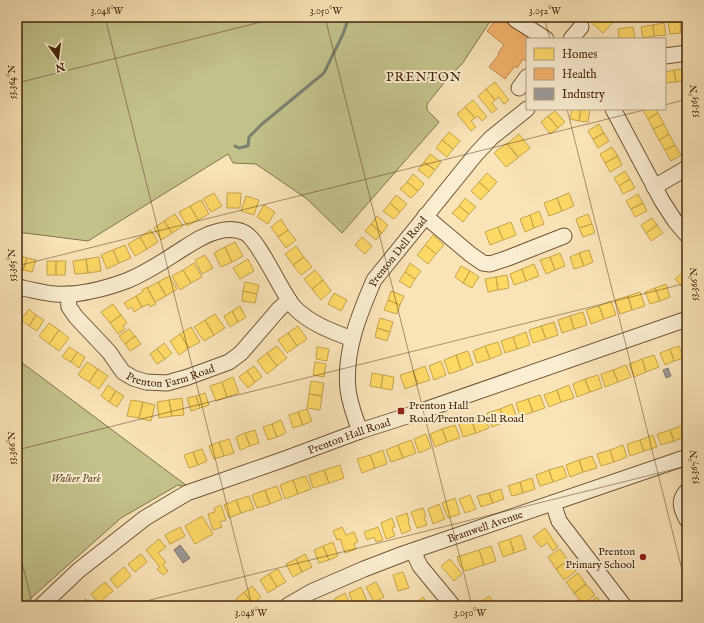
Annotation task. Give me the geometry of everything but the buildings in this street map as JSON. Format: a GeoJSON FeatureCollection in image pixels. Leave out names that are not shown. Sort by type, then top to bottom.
{"type":"FeatureCollection","features":[{"type":"Feature","properties":{"kind":"street"},"geometry":{"type":"LineString","coordinates":[[513,17],[544,38]]}},
{"type":"Feature","properties":{"kind":"street"},"geometry":{"type":"LineString","coordinates":[[572,38],[581,27]]}},
{"type":"Feature","properties":{"kind":"street"},"geometry":{"type":"LineString","coordinates":[[666,56],[687,53]]}},
{"type":"Feature","properties":{"kind":"street","name":"Prenton Dell Road"},"geometry":{"type":"LineString","coordinates":[[360,431],[348,390],[348,370],[352,339],[374,280],[476,154],[492,138],[526,110]]}},
{"type":"Feature","properties":{"kind":"street"},"geometry":{"type":"LineString","coordinates":[[613,110],[662,201],[675,221],[687,235]]}},
{"type":"Feature","properties":{"kind":"street"},"geometry":{"type":"LineString","coordinates":[[654,187],[687,168]]}},
{"type":"Feature","properties":{"kind":"street"},"geometry":{"type":"LineString","coordinates":[[425,216],[483,263],[490,264],[508,258],[564,236]]}},
{"type":"Feature","properties":{"kind":"street"},"geometry":{"type":"LineString","coordinates":[[17,286],[55,294],[79,293],[102,289],[127,280],[152,268],[200,238],[219,230],[231,229],[245,232],[255,242],[282,290],[294,306],[307,318],[328,330],[352,339]]}},
{"type":"Feature","properties":{"kind":"street","name":"Prenton Farm Road"},"geometry":{"type":"LineString","coordinates":[[68,294],[69,307],[76,317],[108,352],[123,372],[133,378],[146,382],[167,383],[229,362],[241,353],[279,309],[289,300]]}},
{"type":"Feature","properties":{"kind":"street","name":"Prenton Hall Road"},"geometry":{"type":"LineString","coordinates":[[41,606],[79,570],[145,518],[187,493],[360,431],[687,319]]}},
{"type":"Feature","properties":{"kind":"street","name":"Bramwell Avenue"},"geometry":{"type":"LineString","coordinates":[[287,606],[318,589],[364,569],[687,457]]}},
{"type":"Feature","properties":{"kind":"street"},"geometry":{"type":"LineString","coordinates":[[687,491],[681,502],[682,510],[687,520]]}},
{"type":"Feature","properties":{"kind":"street"},"geometry":{"type":"LineString","coordinates":[[553,503],[559,521],[624,606]]}},
{"type":"Feature","properties":{"kind":"street"},"geometry":{"type":"LineString","coordinates":[[413,551],[420,566],[453,606]]}},
{"type":"Feature","properties":{"kind":"green space"},"geometry":{"type":"Polygon","coordinates":[[[17,17],[493,17],[462,64],[448,78],[427,104],[427,110],[439,122],[342,233],[307,199],[256,164],[233,163],[228,154],[88,241],[17,232],[17,17]]]}},
{"type":"Feature","properties":{"kind":"green space","name":"Walker Park"},"geometry":{"type":"Polygon","coordinates":[[[17,359],[190,488],[178,485],[121,518],[22,606],[17,606],[17,359]]]}},
{"type":"Feature","properties":{"kind":"waterway"},"geometry":{"type":"LineString","coordinates":[[235,146],[239,148],[248,146],[249,137],[262,124],[324,73],[343,34],[349,17]]}},
{"type":"Feature","properties":{"kind":"place","name":"Prenton Hall Road/Prenton Dell Road"},"geometry":{"type":"Point","coordinates":[401,411]}},
{"type":"Feature","properties":{"kind":"place","name":"Prenton Primary School"},"geometry":{"type":"Point","coordinates":[643,557]}},
{"type":"Feature","properties":{"kind":"district","name":"PRENTON"},"geometry":{"type":"Point","coordinates":[424,76]}}]}
